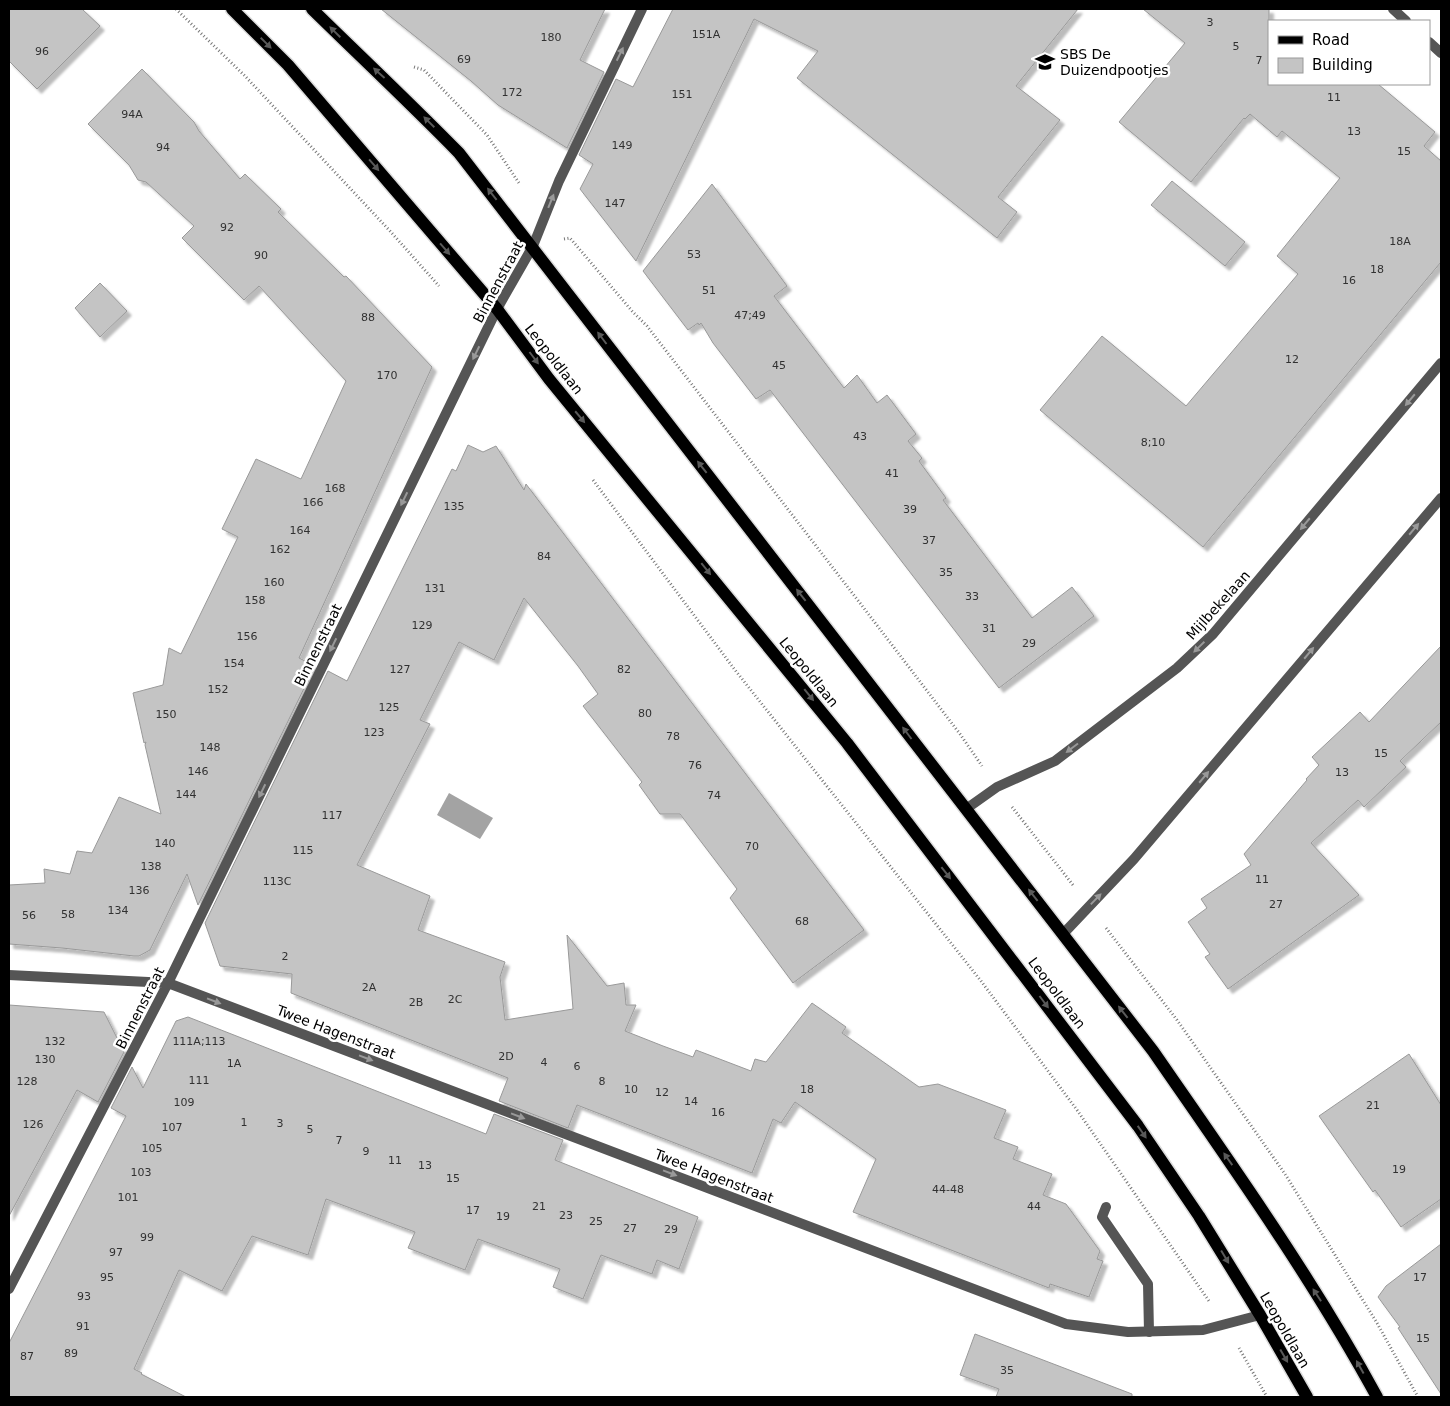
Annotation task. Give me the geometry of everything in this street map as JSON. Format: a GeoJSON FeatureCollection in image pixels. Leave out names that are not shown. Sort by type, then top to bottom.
{"type":"FeatureCollection","features":[{"type":"Feature","properties":{"kind":"main road","name":"Leopoldlaan"},"geometry":{"type":"LineString","coordinates":[[232,9],[288,65],[497,309],[549,380],[847,742],[1138,1126],[1199,1216],[1260,1315],[1307,1397]]}},
{"type":"Feature","properties":{"kind":"main road"},"geometry":{"type":"LineString","coordinates":[[312,9],[400,92],[459,152],[1063,934],[1152,1051],[1251,1192],[1343,1336],[1376,1397]]}},
{"type":"Feature","properties":{"kind":"street","name":"Binnenstraat"},"geometry":{"type":"LineString","coordinates":[[9,1289],[168,983],[497,309],[533,246],[559,181],[642,9]]}},
{"type":"Feature","properties":{"kind":"street"},"geometry":{"type":"LineString","coordinates":[[1393,9],[1405,20]]}},
{"type":"Feature","properties":{"kind":"street"},"geometry":{"type":"LineString","coordinates":[[1430,43],[1441,53]]}},
{"type":"Feature","properties":{"kind":"street","name":"Mijlbekelaan"},"geometry":{"type":"LineString","coordinates":[[966,809],[996,787],[1055,760],[1189,657],[1213,634],[1441,363]]}},
{"type":"Feature","properties":{"kind":"street"},"geometry":{"type":"LineString","coordinates":[[1063,934],[1134,859],[1441,498]]}},
{"type":"Feature","properties":{"kind":"street","name":"Twee Hagenstraat"},"geometry":{"type":"LineString","coordinates":[[9,975],[168,983],[1066,1324],[1128,1332],[1203,1330],[1260,1315]]}},
{"type":"Feature","properties":{"kind":"street"},"geometry":{"type":"LineString","coordinates":[[1106,1207],[1102,1217],[1148,1284],[1149,1332]]}},
{"type":"Feature","properties":{"kind":"path"},"geometry":{"type":"LineString","coordinates":[[176,9],[245,76],[390,231],[436,285],[445,288]]}},
{"type":"Feature","properties":{"kind":"path"},"geometry":{"type":"LineString","coordinates":[[411,66],[424,70],[487,134],[518,181],[520,190]]}},
{"type":"Feature","properties":{"kind":"path"},"geometry":{"type":"LineString","coordinates":[[533,246],[570,238],[647,326],[955,727],[996,787],[1177,1020],[1285,1174],[1377,1323],[1418,1397]]}},
{"type":"Feature","properties":{"kind":"path"},"geometry":{"type":"LineString","coordinates":[[593,480],[735,670],[981,981],[1078,1110],[1225,1324],[1267,1397]]}},
{"type":"Feature","properties":{"kind":"shaded area"},"geometry":{"type":"Polygon","coordinates":[[[449,793],[493,818],[480,839],[437,815],[449,793]]]}},
{"type":"Feature","properties":{"kind":"building"},"geometry":{"type":"Polygon","coordinates":[[[9,9],[82,9],[100,26],[37,89],[9,61],[9,9]]]}},
{"type":"Feature","properties":{"kind":"building"},"geometry":{"type":"Polygon","coordinates":[[[381,9],[605,9],[580,60],[604,72],[567,148],[498,105],[381,9]]]}},
{"type":"Feature","properties":{"kind":"building"},"geometry":{"type":"Polygon","coordinates":[[[673,9],[1078,9],[1016,86],[1060,120],[998,197],[1017,212],[997,238],[797,78],[818,51],[754,19],[636,261],[580,189],[593,164],[579,155],[616,79],[633,87],[673,9]]]}},
{"type":"Feature","properties":{"kind":"building"},"geometry":{"type":"Polygon","coordinates":[[[1143,9],[1269,9],[1268,85],[1379,85],[1435,132],[1424,146],[1441,161],[1441,262],[1203,547],[1040,410],[1102,336],[1186,406],[1298,274],[1277,256],[1340,178],[1282,131],[1277,137],[1250,114],[1244,118],[1191,182],[1119,122],[1185,43],[1143,9]]]}},
{"type":"Feature","properties":{"kind":"building"},"geometry":{"type":"Polygon","coordinates":[[[142,69],[194,122],[199,131],[240,179],[245,174],[281,209],[278,212],[344,277],[346,276],[432,367],[299,658],[315,666],[198,905],[187,874],[150,950],[139,956],[134,956],[9,944],[9,885],[45,883],[44,869],[70,874],[77,851],[92,853],[119,797],[161,814],[145,745],[146,742],[144,743],[133,693],[163,685],[169,648],[181,654],[238,537],[222,529],[256,459],[301,479],[346,381],[259,286],[244,300],[182,238],[194,226],[146,182],[138,180],[129,165],[88,124],[142,69]]]}},
{"type":"Feature","properties":{"kind":"building"},"geometry":{"type":"Polygon","coordinates":[[[1172,181],[1245,242],[1225,266],[1151,205],[1172,181]]]}},
{"type":"Feature","properties":{"kind":"building"},"geometry":{"type":"Polygon","coordinates":[[[712,184],[787,286],[774,296],[844,388],[857,375],[877,403],[887,395],[916,434],[908,441],[922,458],[919,461],[946,498],[943,500],[1032,618],[1072,587],[1094,616],[999,688],[770,390],[756,399],[713,343],[701,323],[688,330],[643,271],[712,184]]]}},
{"type":"Feature","properties":{"kind":"building"},"geometry":{"type":"Polygon","coordinates":[[[100,283],[127,311],[100,337],[75,308],[100,283]]]}},
{"type":"Feature","properties":{"kind":"building"},"geometry":{"type":"Polygon","coordinates":[[[468,445],[483,452],[496,446],[524,490],[526,484],[864,930],[793,983],[730,898],[737,889],[680,814],[660,814],[639,785],[642,782],[583,706],[598,694],[524,598],[494,660],[459,642],[420,720],[430,724],[357,865],[430,896],[418,930],[505,962],[500,977],[505,1020],[573,1009],[567,935],[607,986],[624,983],[626,1005],[636,1005],[625,1031],[693,1057],[696,1050],[751,1071],[755,1059],[766,1062],[812,1003],[846,1027],[842,1033],[919,1087],[938,1084],[1006,1110],[994,1138],[1018,1147],[1013,1159],[1052,1174],[1043,1195],[1066,1204],[1100,1251],[1097,1259],[1103,1261],[1089,1297],[1050,1284],[1049,1288],[853,1212],[876,1159],[795,1102],[781,1123],[773,1119],[752,1173],[577,1105],[568,1128],[499,1101],[508,1078],[291,993],[292,974],[220,966],[205,923],[328,671],[347,681],[452,469],[456,471],[468,445]]]}},
{"type":"Feature","properties":{"kind":"building"},"geometry":{"type":"Polygon","coordinates":[[[1441,646],[1441,722],[1400,761],[1406,767],[1364,807],[1358,800],[1311,843],[1359,895],[1228,989],[1205,957],[1210,954],[1188,922],[1207,908],[1201,899],[1251,865],[1244,854],[1319,765],[1312,757],[1360,712],[1369,722],[1441,646]]]}},
{"type":"Feature","properties":{"kind":"building"},"geometry":{"type":"Polygon","coordinates":[[[9,1005],[104,1012],[124,1052],[98,1102],[77,1090],[9,1216],[9,1005]]]}},
{"type":"Feature","properties":{"kind":"building"},"geometry":{"type":"Polygon","coordinates":[[[188,1017],[486,1134],[494,1114],[563,1140],[555,1160],[698,1217],[679,1269],[657,1260],[652,1274],[601,1255],[583,1299],[553,1287],[560,1269],[478,1239],[465,1270],[408,1248],[415,1232],[326,1199],[308,1255],[252,1236],[222,1291],[179,1270],[134,1369],[186,1397],[9,1397],[9,1343],[126,1116],[111,1108],[132,1067],[143,1088],[176,1021],[188,1017]]]}},
{"type":"Feature","properties":{"kind":"building"},"geometry":{"type":"Polygon","coordinates":[[[1409,1054],[1441,1105],[1441,1199],[1401,1227],[1375,1190],[1373,1192],[1319,1116],[1409,1054]]]}},
{"type":"Feature","properties":{"kind":"building"},"geometry":{"type":"Polygon","coordinates":[[[1441,1244],[1441,1394],[1398,1328],[1400,1327],[1378,1297],[1386,1286],[1441,1244]]]}},
{"type":"Feature","properties":{"kind":"building"},"geometry":{"type":"Polygon","coordinates":[[[975,1334],[1132,1394],[1132,1397],[996,1397],[999,1389],[960,1375],[975,1334]]]}},
{"type":"Feature","properties":{"kind":"place","name":"SBS De Duizendpootjes"},"geometry":{"type":"Point","coordinates":[1045,62]}}]}
